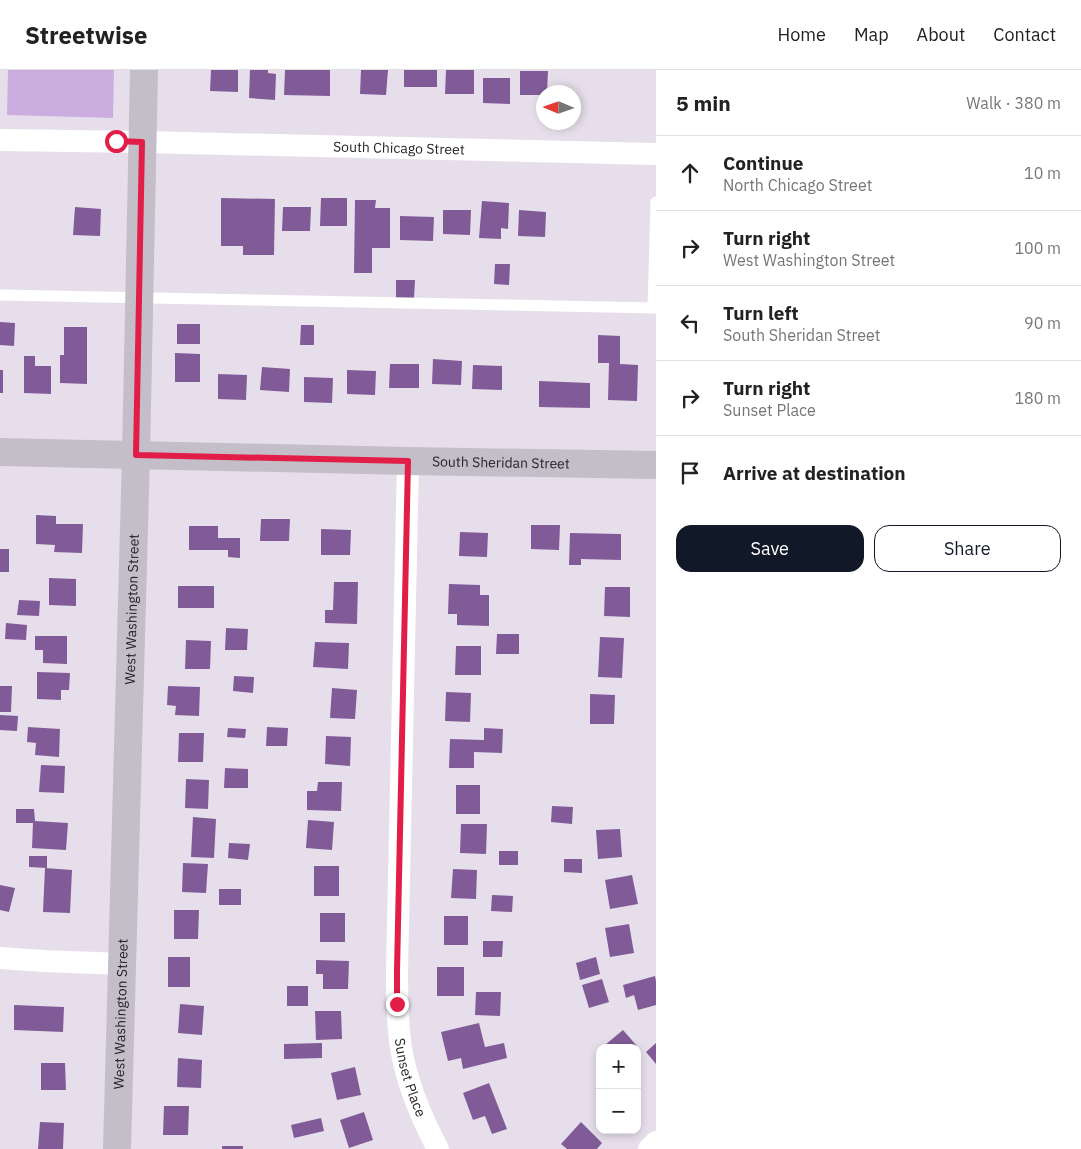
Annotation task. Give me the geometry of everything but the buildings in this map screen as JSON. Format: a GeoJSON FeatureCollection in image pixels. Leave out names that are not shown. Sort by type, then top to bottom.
{"type":"FeatureCollection","features":[{"type":"Feature","properties":{"kind":"street","name":"West Washington Street"},"geometry":{"type":"LineString","coordinates":[[117,1149],[140,298],[144,70]]}},
{"type":"Feature","properties":{"kind":"street","name":"South Chicago Street"},"geometry":{"type":"LineString","coordinates":[[0,140],[656,154]]}},
{"type":"Feature","properties":{"kind":"street","name":"South Sheridan Street"},"geometry":{"type":"LineString","coordinates":[[0,452],[656,465]]}},
{"type":"Feature","properties":{"kind":"street","name":"Sunset Place"},"geometry":{"type":"LineString","coordinates":[[408,461],[397,1004],[402,1048],[411,1088],[425,1124],[438,1149]]}},
{"type":"Feature","properties":{"kind":"street"},"geometry":{"type":"LineString","coordinates":[[0,958],[122,964]]}},
{"type":"Feature","properties":{"kind":"street"},"geometry":{"type":"LineString","coordinates":[[649,1149],[656,1142]]}},
{"type":"Feature","properties":{"kind":"lane"},"geometry":{"type":"LineString","coordinates":[[0,295],[654,308],[656,202]]}},
{"type":"Feature","properties":{"kind":"shaded area"},"geometry":{"type":"Polygon","coordinates":[[[8,70],[114,70],[113,118],[7,115],[8,70]]]}},
{"type":"Feature","properties":{"kind":"route"},"geometry":{"type":"LineString","coordinates":[[116,141],[142,142],[136,455],[408,461],[397,1004]]}}]}
